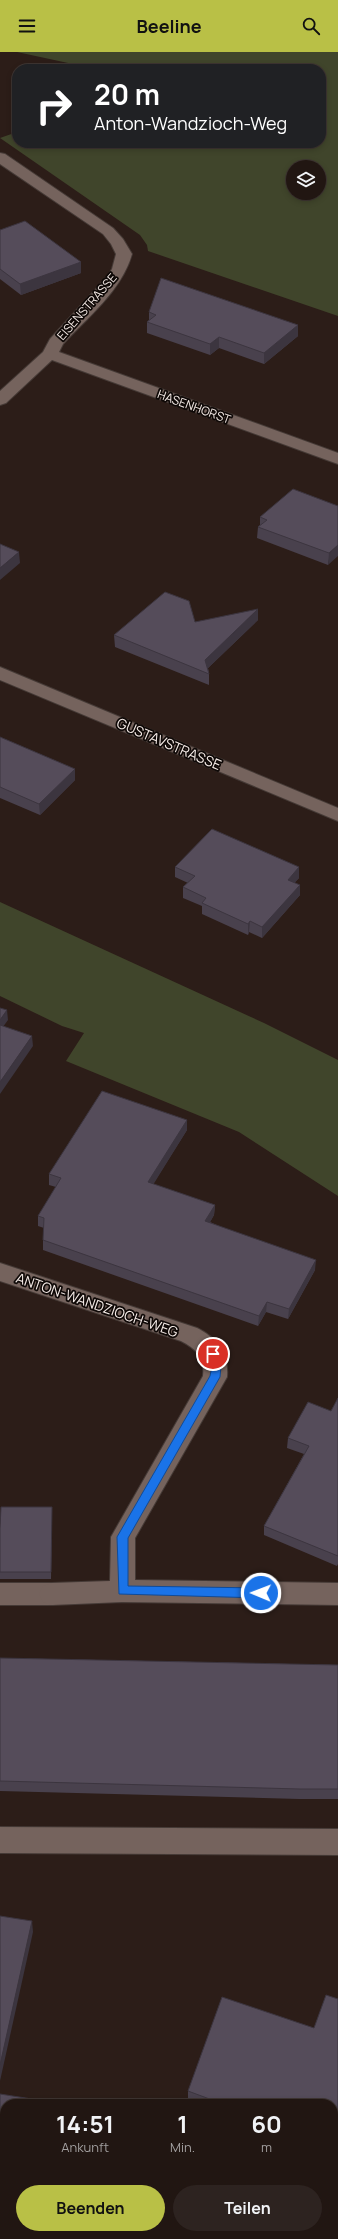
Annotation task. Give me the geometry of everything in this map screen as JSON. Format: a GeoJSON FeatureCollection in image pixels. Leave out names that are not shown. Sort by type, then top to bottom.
{"type":"FeatureCollection","features":[{"type":"Feature","properties":{"kind":"street","name":"EISENSTRASSE"},"geometry":{"type":"LineString","coordinates":[[0,157],[108,231],[118,242],[124,254],[120,269],[113,280],[56,342],[50,354],[0,400]]}},
{"type":"Feature","properties":{"kind":"street","name":"HASENHORST"},"geometry":{"type":"LineString","coordinates":[[50,354],[338,459]]}},
{"type":"Feature","properties":{"kind":"street","name":"GUSTAVSTRASSE"},"geometry":{"type":"LineString","coordinates":[[0,673],[338,815]]}},
{"type":"Feature","properties":{"kind":"street","name":"ANTON-WANDZIOCH-WEG"},"geometry":{"type":"LineString","coordinates":[[0,1272],[120,1310],[188,1336],[203,1343],[213,1354],[217,1366],[215,1377],[122,1537],[122,1591]]}},
{"type":"Feature","properties":{"kind":"street"},"geometry":{"type":"LineString","coordinates":[[0,1594],[52,1594],[122,1591],[338,1594]]}},
{"type":"Feature","properties":{"kind":"street"},"geometry":{"type":"LineString","coordinates":[[0,1840],[338,1842]]}},
{"type":"Feature","properties":{"kind":"green space"},"geometry":{"type":"Polygon","coordinates":[[[17,52],[338,52],[338,316],[148,251],[147,245],[140,235],[14,148],[326,148],[326,64],[73,64],[17,52]]]}},
{"type":"Feature","properties":{"kind":"green space"},"geometry":{"type":"Polygon","coordinates":[[[12,134],[12,146],[0,138],[12,134]]]}},
{"type":"Feature","properties":{"kind":"green space"},"geometry":{"type":"Polygon","coordinates":[[[0,902],[264,1023],[338,1060],[338,1196],[239,1132],[66,1061],[84,1033],[62,1026],[0,996],[0,902]]]}},
{"type":"Feature","properties":{"kind":"building"},"geometry":{"type":"Polygon","coordinates":[[[25,221],[81,262],[20,284],[0,269],[0,230],[25,221]]]}},
{"type":"Feature","properties":{"kind":"building"},"geometry":{"type":"Polygon","coordinates":[[[161,278],[298,325],[264,353],[219,337],[210,344],[147,322],[156,315],[149,312],[161,278]]]}},
{"type":"Feature","properties":{"kind":"building"},"geometry":{"type":"Polygon","coordinates":[[[293,489],[338,506],[338,545],[329,553],[258,527],[267,520],[260,517],[293,489]]]}},
{"type":"Feature","properties":{"kind":"building"},"geometry":{"type":"Polygon","coordinates":[[[0,544],[19,552],[0,568],[0,544]]]}},
{"type":"Feature","properties":{"kind":"building"},"geometry":{"type":"Polygon","coordinates":[[[165,592],[189,601],[195,622],[258,609],[205,660],[209,674],[114,635],[165,592]]]}},
{"type":"Feature","properties":{"kind":"building"},"geometry":{"type":"Polygon","coordinates":[[[0,737],[75,769],[39,804],[0,787],[0,737]]]}},
{"type":"Feature","properties":{"kind":"building"},"geometry":{"type":"Polygon","coordinates":[[[212,829],[299,867],[288,880],[300,885],[262,927],[250,921],[248,924],[202,903],[206,898],[183,887],[195,876],[175,867],[212,829]]]}},
{"type":"Feature","properties":{"kind":"building"},"geometry":{"type":"Polygon","coordinates":[[[0,1008],[7,1010],[0,1020],[0,1008]]]}},
{"type":"Feature","properties":{"kind":"building"},"geometry":{"type":"Polygon","coordinates":[[[0,1025],[32,1036],[0,1082],[0,1025]]]}},
{"type":"Feature","properties":{"kind":"building"},"geometry":{"type":"Polygon","coordinates":[[[102,1091],[187,1120],[148,1182],[215,1205],[205,1221],[316,1260],[289,1309],[267,1302],[259,1316],[43,1240],[44,1218],[38,1216],[61,1178],[49,1174],[102,1091]]]}},
{"type":"Feature","properties":{"kind":"building"},"geometry":{"type":"Polygon","coordinates":[[[338,1398],[338,1556],[264,1526],[309,1446],[288,1438],[308,1402],[331,1411],[338,1398]]]}},
{"type":"Feature","properties":{"kind":"building"},"geometry":{"type":"Polygon","coordinates":[[[1,1507],[52,1507],[51,1572],[0,1572],[1,1507]]]}},
{"type":"Feature","properties":{"kind":"building"},"geometry":{"type":"Polygon","coordinates":[[[0,1658],[338,1665],[338,1789],[0,1781],[0,1658]]]}},
{"type":"Feature","properties":{"kind":"building"},"geometry":{"type":"Polygon","coordinates":[[[0,1916],[32,1921],[0,2065],[0,1916]]]}},
{"type":"Feature","properties":{"kind":"building"},"geometry":{"type":"Polygon","coordinates":[[[326,1995],[338,1999],[338,2099],[210,2099],[188,2091],[222,1997],[314,2028],[326,1995]]]}},
{"type":"Feature","properties":{"kind":"building"},"geometry":{"type":"Polygon","coordinates":[[[0,2094],[32,2099],[0,2099],[0,2094]]]}},
{"type":"Feature","properties":{"kind":"route"},"geometry":{"type":"LineString","coordinates":[[213,1354],[217,1366],[215,1377],[122,1537],[122,1591],[261,1593]]}}]}
